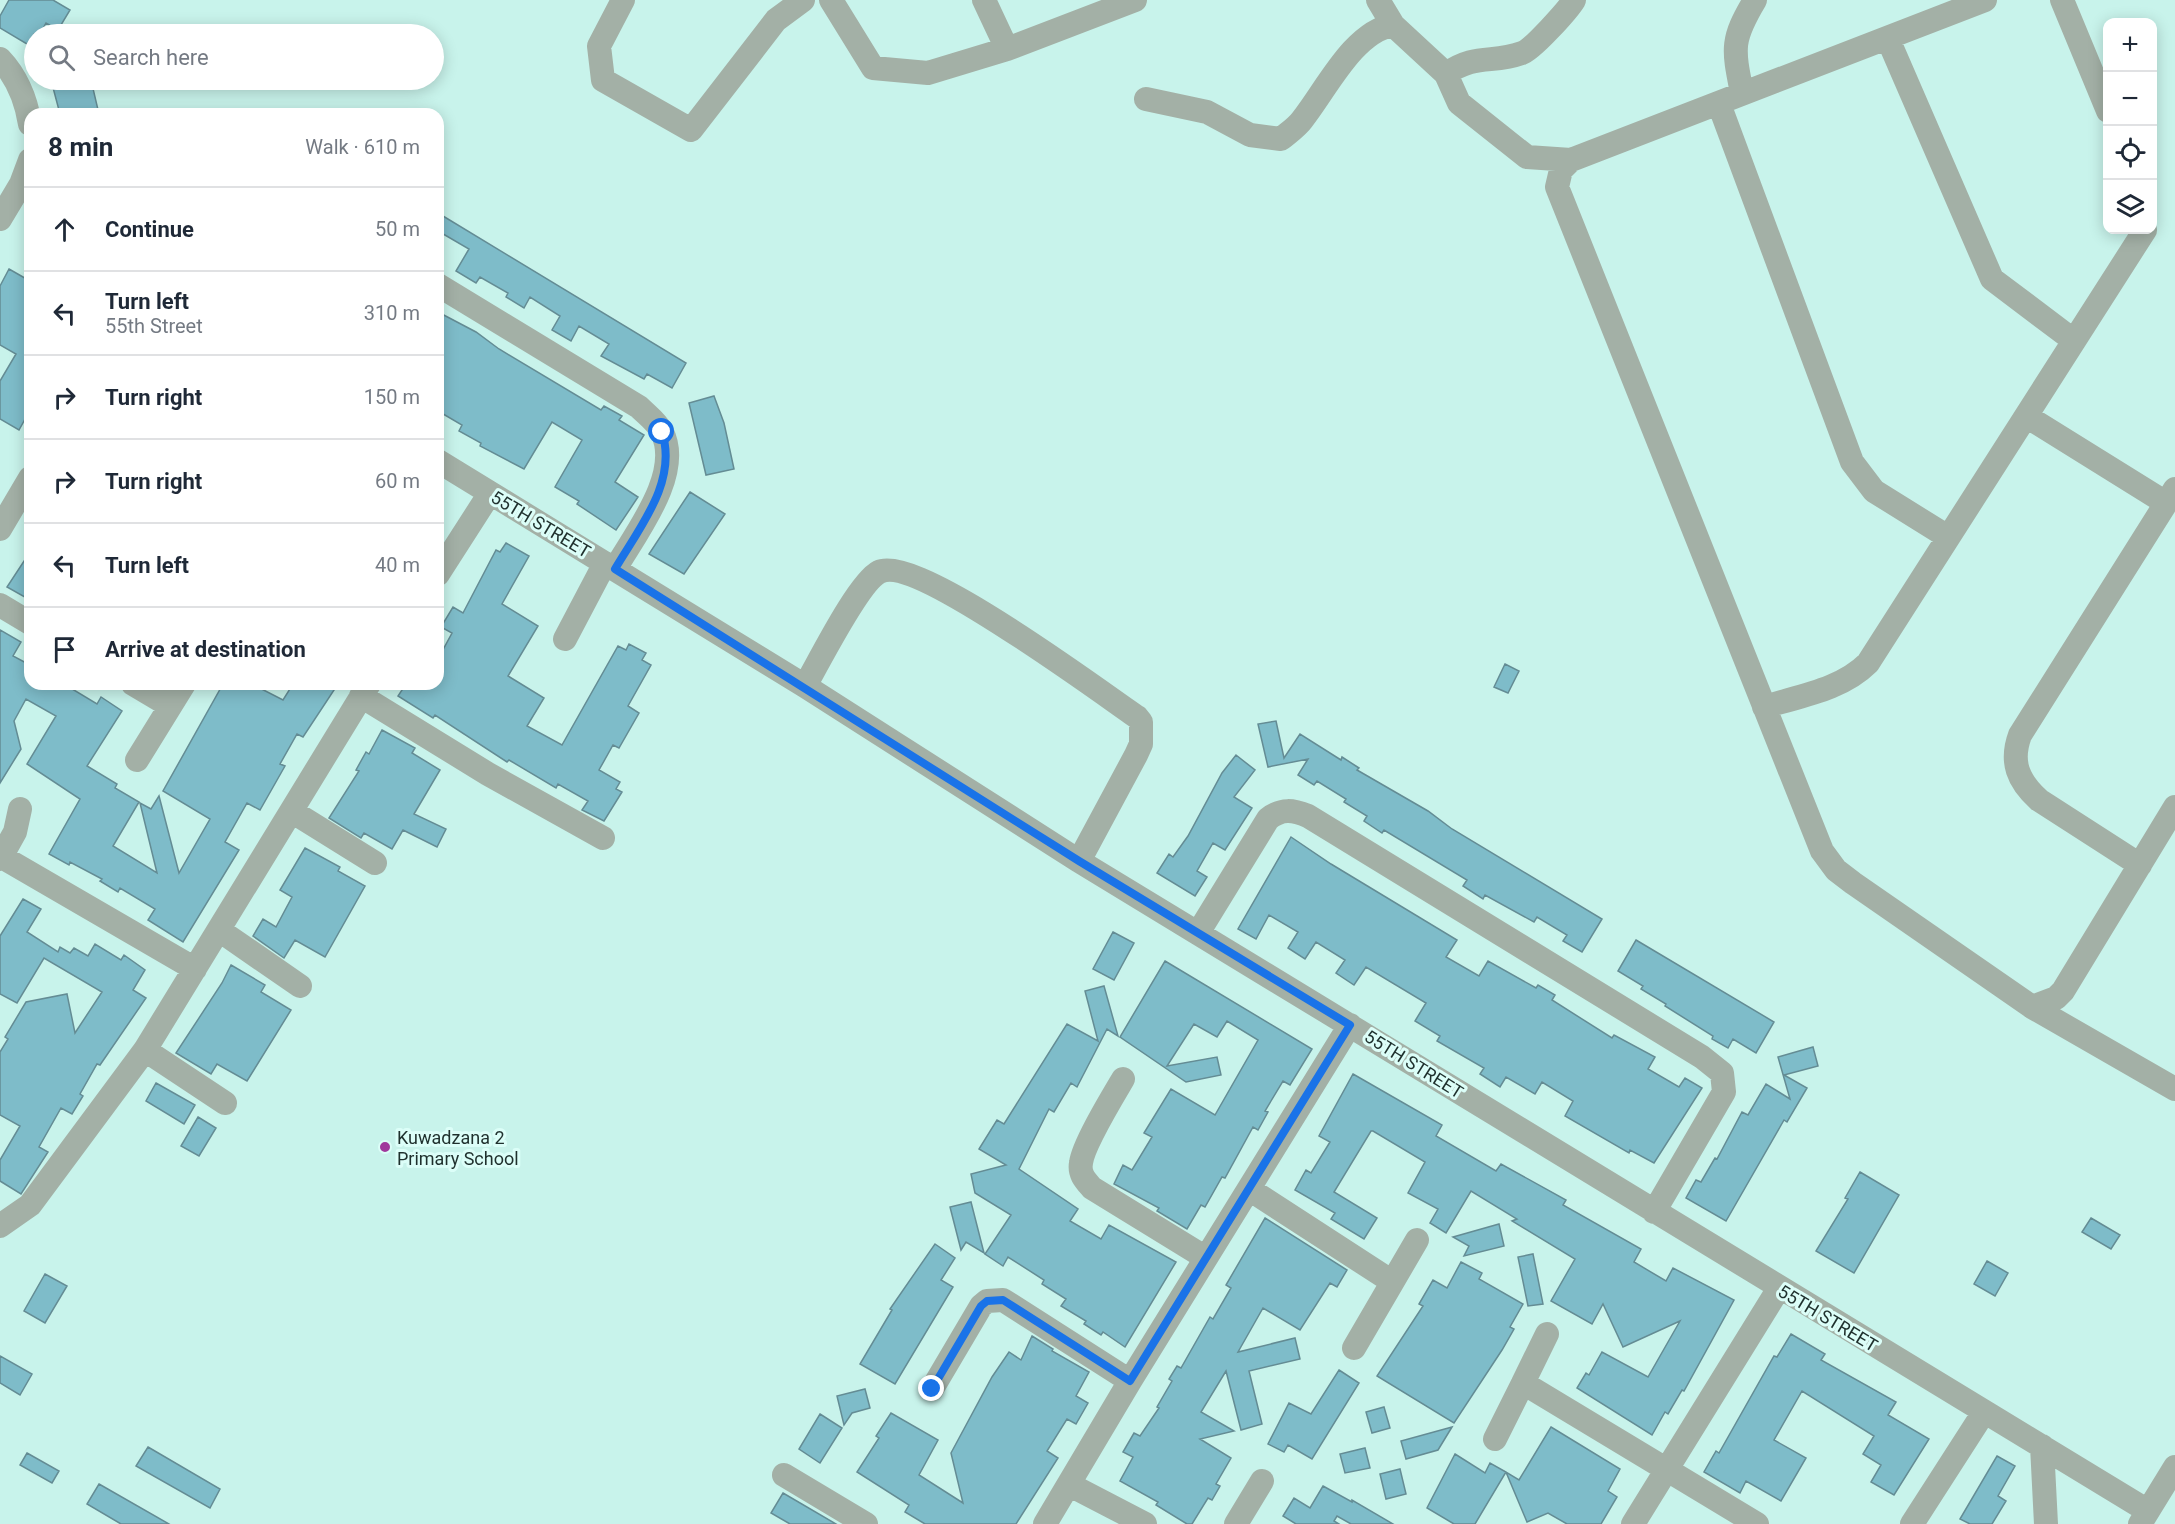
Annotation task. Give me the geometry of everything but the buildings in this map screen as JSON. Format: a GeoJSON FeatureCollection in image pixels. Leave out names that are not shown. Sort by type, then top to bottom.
{"type":"FeatureCollection","features":[{"type":"Feature","properties":{"kind":"street"},"geometry":{"type":"LineString","coordinates":[[623,0],[599,46],[603,80],[691,130],[776,20],[803,0]]}},
{"type":"Feature","properties":{"kind":"street"},"geometry":{"type":"LineString","coordinates":[[831,0],[873,68],[928,74],[1007,49],[1135,0]]}},
{"type":"Feature","properties":{"kind":"street"},"geometry":{"type":"LineString","coordinates":[[984,0],[1007,49]]}},
{"type":"Feature","properties":{"kind":"street"},"geometry":{"type":"LineString","coordinates":[[1378,0],[1393,25],[1446,74],[1459,103],[1527,157],[1571,160],[1985,0]]}},
{"type":"Feature","properties":{"kind":"street"},"geometry":{"type":"LineString","coordinates":[[1446,74],[1463,62],[1524,53],[1569,10],[1574,0]]}},
{"type":"Feature","properties":{"kind":"street"},"geometry":{"type":"LineString","coordinates":[[1742,93],[1735,55],[1736,36],[1755,0]]}},
{"type":"Feature","properties":{"kind":"street"},"geometry":{"type":"LineString","coordinates":[[2062,0],[2103,99]]}},
{"type":"Feature","properties":{"kind":"street"},"geometry":{"type":"LineString","coordinates":[[1146,99],[1207,112],[1250,135],[1281,139],[1302,121],[1357,44],[1377,27],[1393,25]]}},
{"type":"Feature","properties":{"kind":"street"},"geometry":{"type":"LineString","coordinates":[[1888,39],[1992,279],[2073,340]]}},
{"type":"Feature","properties":{"kind":"street"},"geometry":{"type":"LineString","coordinates":[[0,59],[11,70],[26,108]]}},
{"type":"Feature","properties":{"kind":"street"},"geometry":{"type":"LineString","coordinates":[[1719,104],[1852,462],[1880,495],[1948,537]]}},
{"type":"Feature","properties":{"kind":"street"},"geometry":{"type":"LineString","coordinates":[[1571,160],[1558,175],[1558,193],[1822,851],[1836,870],[2032,1006],[2175,1089]]}},
{"type":"Feature","properties":{"kind":"street"},"geometry":{"type":"LineString","coordinates":[[3,214],[24,176]]}},
{"type":"Feature","properties":{"kind":"street"},"geometry":{"type":"LineString","coordinates":[[3,214],[24,208]]}},
{"type":"Feature","properties":{"kind":"street"},"geometry":{"type":"LineString","coordinates":[[1764,707],[1855,676],[1868,663],[2142,234]]}},
{"type":"Feature","properties":{"kind":"street"},"geometry":{"type":"LineString","coordinates":[[444,289],[639,407],[662,432],[666,463],[658,496],[610,566],[565,639]]}},
{"type":"Feature","properties":{"kind":"street"},"geometry":{"type":"LineString","coordinates":[[2026,416],[2170,496],[2020,735],[2014,750],[2015,767],[2025,788],[2140,865]]}},
{"type":"Feature","properties":{"kind":"street","name":"55TH STREET"},"geometry":{"type":"LineString","coordinates":[[444,465],[805,686],[1079,861],[2042,1446],[2144,1517]]}},
{"type":"Feature","properties":{"kind":"street"},"geometry":{"type":"LineString","coordinates":[[3,517],[24,487]]}},
{"type":"Feature","properties":{"kind":"street"},"geometry":{"type":"LineString","coordinates":[[444,565],[490,493]]}},
{"type":"Feature","properties":{"kind":"street"},"geometry":{"type":"LineString","coordinates":[[805,686],[862,589],[879,572],[888,569],[909,574],[997,621],[1141,722],[1141,744],[1079,861]]}},
{"type":"Feature","properties":{"kind":"street"},"geometry":{"type":"LineString","coordinates":[[0,605],[24,619]]}},
{"type":"Feature","properties":{"kind":"street"},"geometry":{"type":"LineString","coordinates":[[143,690],[170,706]]}},
{"type":"Feature","properties":{"kind":"street"},"geometry":{"type":"LineString","coordinates":[[137,760],[180,690]]}},
{"type":"Feature","properties":{"kind":"street"},"geometry":{"type":"LineString","coordinates":[[0,1226],[30,1205],[145,1050],[365,690],[488,774],[603,838]]}},
{"type":"Feature","properties":{"kind":"street"},"geometry":{"type":"LineString","coordinates":[[2032,1006],[2056,998],[2063,991],[2175,807]]}},
{"type":"Feature","properties":{"kind":"street"},"geometry":{"type":"LineString","coordinates":[[20,809],[15,832],[1,858],[195,969]]}},
{"type":"Feature","properties":{"kind":"street"},"geometry":{"type":"LineString","coordinates":[[1198,933],[1268,819],[1276,812],[1287,810],[1308,816],[1702,1056],[1722,1073],[1724,1092],[1654,1212]]}},
{"type":"Feature","properties":{"kind":"street"},"geometry":{"type":"LineString","coordinates":[[292,812],[375,863]]}},
{"type":"Feature","properties":{"kind":"street"},"geometry":{"type":"LineString","coordinates":[[219,930],[300,986]]}},
{"type":"Feature","properties":{"kind":"street"},"geometry":{"type":"LineString","coordinates":[[1045,1524],[1130,1381],[1350,1025]]}},
{"type":"Feature","properties":{"kind":"street"},"geometry":{"type":"LineString","coordinates":[[145,1050],[225,1103]]}},
{"type":"Feature","properties":{"kind":"street"},"geometry":{"type":"LineString","coordinates":[[1123,1079],[1105,1110],[1081,1162],[1082,1176],[1092,1188],[1206,1258]]}},
{"type":"Feature","properties":{"kind":"street"},"geometry":{"type":"LineString","coordinates":[[1249,1189],[1391,1281]]}},
{"type":"Feature","properties":{"kind":"street"},"geometry":{"type":"LineString","coordinates":[[1354,1348],[1417,1240]]}},
{"type":"Feature","properties":{"kind":"street"},"geometry":{"type":"LineString","coordinates":[[1633,1524],[1779,1288]]}},
{"type":"Feature","properties":{"kind":"street"},"geometry":{"type":"LineString","coordinates":[[932,1389],[981,1306],[994,1299],[1003,1300],[1130,1381]]}},
{"type":"Feature","properties":{"kind":"street"},"geometry":{"type":"LineString","coordinates":[[1495,1439],[1547,1334]]}},
{"type":"Feature","properties":{"kind":"street"},"geometry":{"type":"LineString","coordinates":[[1523,1383],[1757,1524]]}},
{"type":"Feature","properties":{"kind":"street"},"geometry":{"type":"LineString","coordinates":[[1912,1524],[1984,1412]]}},
{"type":"Feature","properties":{"kind":"street"},"geometry":{"type":"LineString","coordinates":[[2042,1446],[2046,1524]]}},
{"type":"Feature","properties":{"kind":"street"},"geometry":{"type":"LineString","coordinates":[[2144,1517],[2175,1467]]}},
{"type":"Feature","properties":{"kind":"street"},"geometry":{"type":"LineString","coordinates":[[784,1475],[866,1524]]}},
{"type":"Feature","properties":{"kind":"street"},"geometry":{"type":"LineString","coordinates":[[1236,1524],[1262,1481]]}},
{"type":"Feature","properties":{"kind":"street"},"geometry":{"type":"LineString","coordinates":[[1070,1485],[1145,1524]]}},
{"type":"Feature","properties":{"kind":"place","name":"Kuwadzana 2 Primary School"},"geometry":{"type":"Point","coordinates":[385,1147]}},
{"type":"Feature","properties":{"kind":"route"},"geometry":{"type":"LineString","coordinates":[[662,432],[666,463],[663,483],[658,496],[615,569],[805,686],[1079,861],[1350,1025],[1130,1381],[1003,1300],[994,1299],[981,1306],[932,1389]]}}]}
